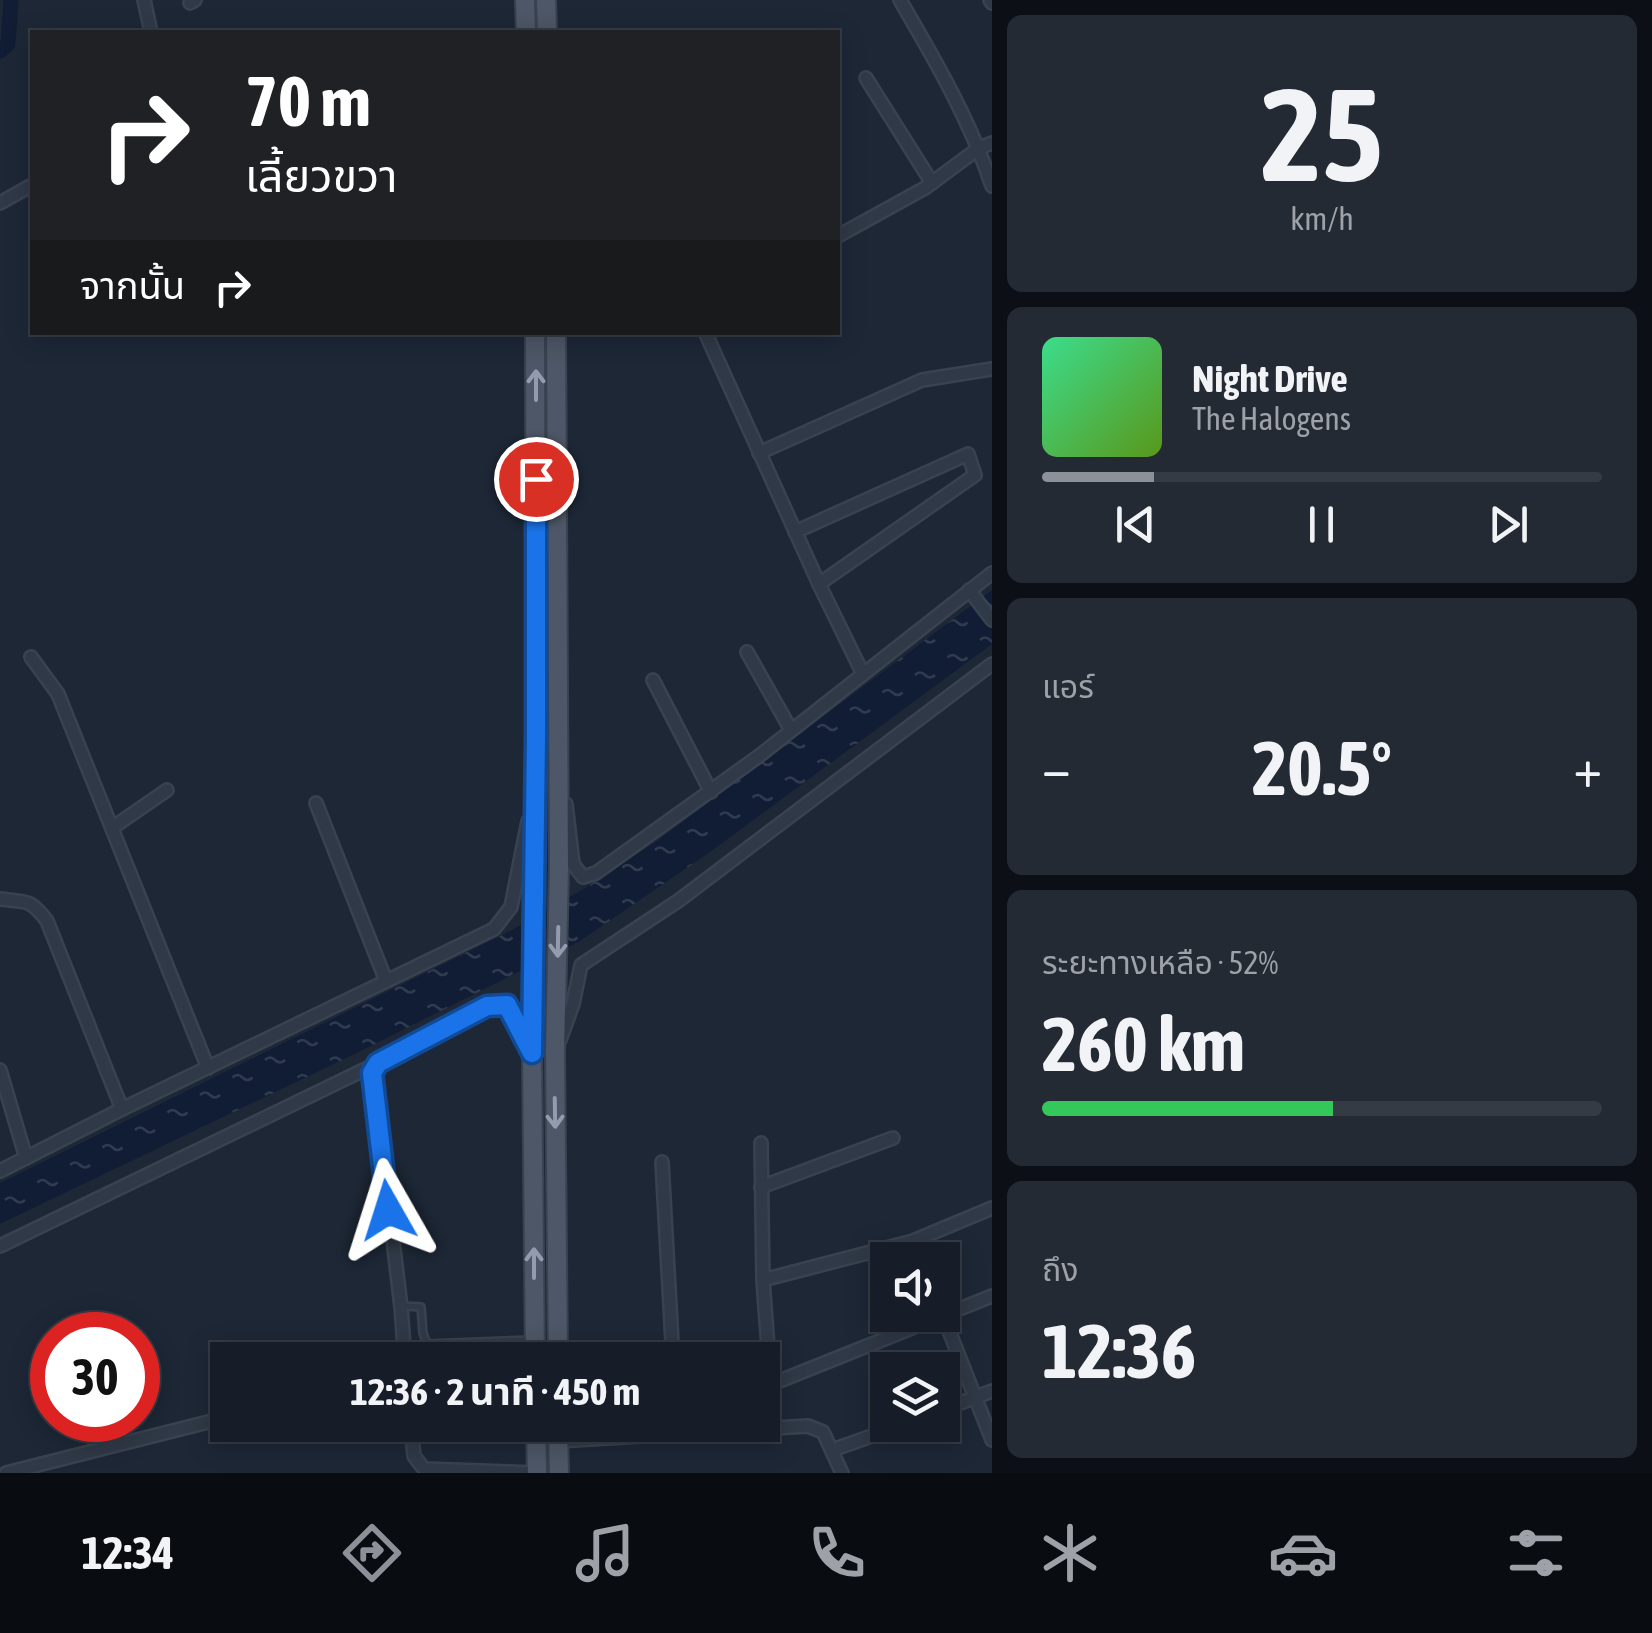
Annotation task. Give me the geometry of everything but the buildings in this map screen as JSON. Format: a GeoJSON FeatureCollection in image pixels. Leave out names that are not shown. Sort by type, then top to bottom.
{"type":"FeatureCollection","features":[{"type":"Feature","properties":{"kind":"main road"},"geometry":{"type":"LineString","coordinates":[[525,0],[526,30]]}},
{"type":"Feature","properties":{"kind":"main road"},"geometry":{"type":"LineString","coordinates":[[546,0],[547,30]]}},
{"type":"Feature","properties":{"kind":"main road"},"geometry":{"type":"LineString","coordinates":[[534,1340],[536,335]]}},
{"type":"Feature","properties":{"kind":"main road"},"geometry":{"type":"LineString","coordinates":[[556,335],[558,1342]]}},
{"type":"Feature","properties":{"kind":"main road"},"geometry":{"type":"LineString","coordinates":[[536,1442],[537,1473]]}},
{"type":"Feature","properties":{"kind":"main road"},"geometry":{"type":"LineString","coordinates":[[558,1442],[559,1473]]}},
{"type":"Feature","properties":{"kind":"street"},"geometry":{"type":"LineString","coordinates":[[144,0],[151,30]]}},
{"type":"Feature","properties":{"kind":"street"},"geometry":{"type":"LineString","coordinates":[[900,0],[986,146],[992,186]]}},
{"type":"Feature","properties":{"kind":"street"},"geometry":{"type":"LineString","coordinates":[[866,78],[932,183]]}},
{"type":"Feature","properties":{"kind":"street"},"geometry":{"type":"LineString","coordinates":[[840,235],[932,183],[986,146]]}},
{"type":"Feature","properties":{"kind":"street"},"geometry":{"type":"LineString","coordinates":[[0,203],[30,187]]}},
{"type":"Feature","properties":{"kind":"street"},"geometry":{"type":"LineString","coordinates":[[706,335],[863,674]]}},
{"type":"Feature","properties":{"kind":"street"},"geometry":{"type":"LineString","coordinates":[[760,453],[922,380],[992,369]]}},
{"type":"Feature","properties":{"kind":"street"},"geometry":{"type":"LineString","coordinates":[[796,532],[968,454],[975,475],[819,584]]}},
{"type":"Feature","properties":{"kind":"street"},"geometry":{"type":"LineString","coordinates":[[557,736],[573,864],[583,877],[596,873],[710,792],[992,573]]}},
{"type":"Feature","properties":{"kind":"street"},"geometry":{"type":"LineString","coordinates":[[969,590],[992,620]]}},
{"type":"Feature","properties":{"kind":"street"},"geometry":{"type":"LineString","coordinates":[[747,652],[792,730]]}},
{"type":"Feature","properties":{"kind":"street"},"geometry":{"type":"LineString","coordinates":[[31,657],[58,694],[208,1068]]}},
{"type":"Feature","properties":{"kind":"street"},"geometry":{"type":"LineString","coordinates":[[555,1053],[573,1004],[581,965],[678,901],[992,664]]}},
{"type":"Feature","properties":{"kind":"street"},"geometry":{"type":"LineString","coordinates":[[654,680],[710,792]]}},
{"type":"Feature","properties":{"kind":"street"},"geometry":{"type":"LineString","coordinates":[[0,1171],[494,929],[511,907],[536,786]]}},
{"type":"Feature","properties":{"kind":"street"},"geometry":{"type":"LineString","coordinates":[[112,828],[167,790]]}},
{"type":"Feature","properties":{"kind":"street"},"geometry":{"type":"LineString","coordinates":[[316,803],[386,982]]}},
{"type":"Feature","properties":{"kind":"street"},"geometry":{"type":"LineString","coordinates":[[0,899],[29,903],[47,920],[122,1109]]}},
{"type":"Feature","properties":{"kind":"street"},"geometry":{"type":"LineString","coordinates":[[0,1246],[487,1006],[507,1005],[532,1053]]}},
{"type":"Feature","properties":{"kind":"street"},"geometry":{"type":"LineString","coordinates":[[378,1063],[372,1073],[404,1342]]}},
{"type":"Feature","properties":{"kind":"street"},"geometry":{"type":"LineString","coordinates":[[0,1070],[26,1158]]}},
{"type":"Feature","properties":{"kind":"street"},"geometry":{"type":"LineString","coordinates":[[761,1187],[893,1138]]}},
{"type":"Feature","properties":{"kind":"street"},"geometry":{"type":"LineString","coordinates":[[761,1143],[763,1280],[768,1342]]}},
{"type":"Feature","properties":{"kind":"street"},"geometry":{"type":"LineString","coordinates":[[662,1162],[672,1342]]}},
{"type":"Feature","properties":{"kind":"street"},"geometry":{"type":"LineString","coordinates":[[763,1280],[913,1241],[992,1208]]}},
{"type":"Feature","properties":{"kind":"street"},"geometry":{"type":"LineString","coordinates":[[960,1308],[992,1296]]}},
{"type":"Feature","properties":{"kind":"street"},"geometry":{"type":"LineString","coordinates":[[780,1381],[899,1332]]}},
{"type":"Feature","properties":{"kind":"street"},"geometry":{"type":"LineString","coordinates":[[950,1332],[992,1440]]}},
{"type":"Feature","properties":{"kind":"street"},"geometry":{"type":"LineString","coordinates":[[960,1403],[992,1392]]}},
{"type":"Feature","properties":{"kind":"street"},"geometry":{"type":"LineString","coordinates":[[6,1473],[210,1422]]}},
{"type":"Feature","properties":{"kind":"street"},"geometry":{"type":"LineString","coordinates":[[780,1428],[808,1426],[823,1432],[842,1473]]}},
{"type":"Feature","properties":{"kind":"street"},"geometry":{"type":"LineString","coordinates":[[832,1450],[870,1437]]}},
{"type":"Feature","properties":{"kind":"street"},"geometry":{"type":"LineString","coordinates":[[412,1442],[414,1456],[424,1469],[537,1473]]}},
{"type":"Feature","properties":{"kind":"lane"},"geometry":{"type":"LineString","coordinates":[[401,1307],[421,1306],[427,1344],[534,1340]]}},
{"type":"Feature","properties":{"kind":"water"},"geometry":{"type":"Polygon","coordinates":[[[992,590],[992,644],[710,852],[580,941],[0,1224],[0,1183],[510,931],[585,888],[657,841],[992,590]]]}},
{"type":"Feature","properties":{"kind":"waterway"},"geometry":{"type":"LineString","coordinates":[[0,51],[8,44],[11,0]]}},
{"type":"Feature","properties":{"kind":"route"},"geometry":{"type":"LineString","coordinates":[[388,1210],[372,1073],[378,1063],[487,1006],[507,1005],[532,1053],[536,479]]}}]}
